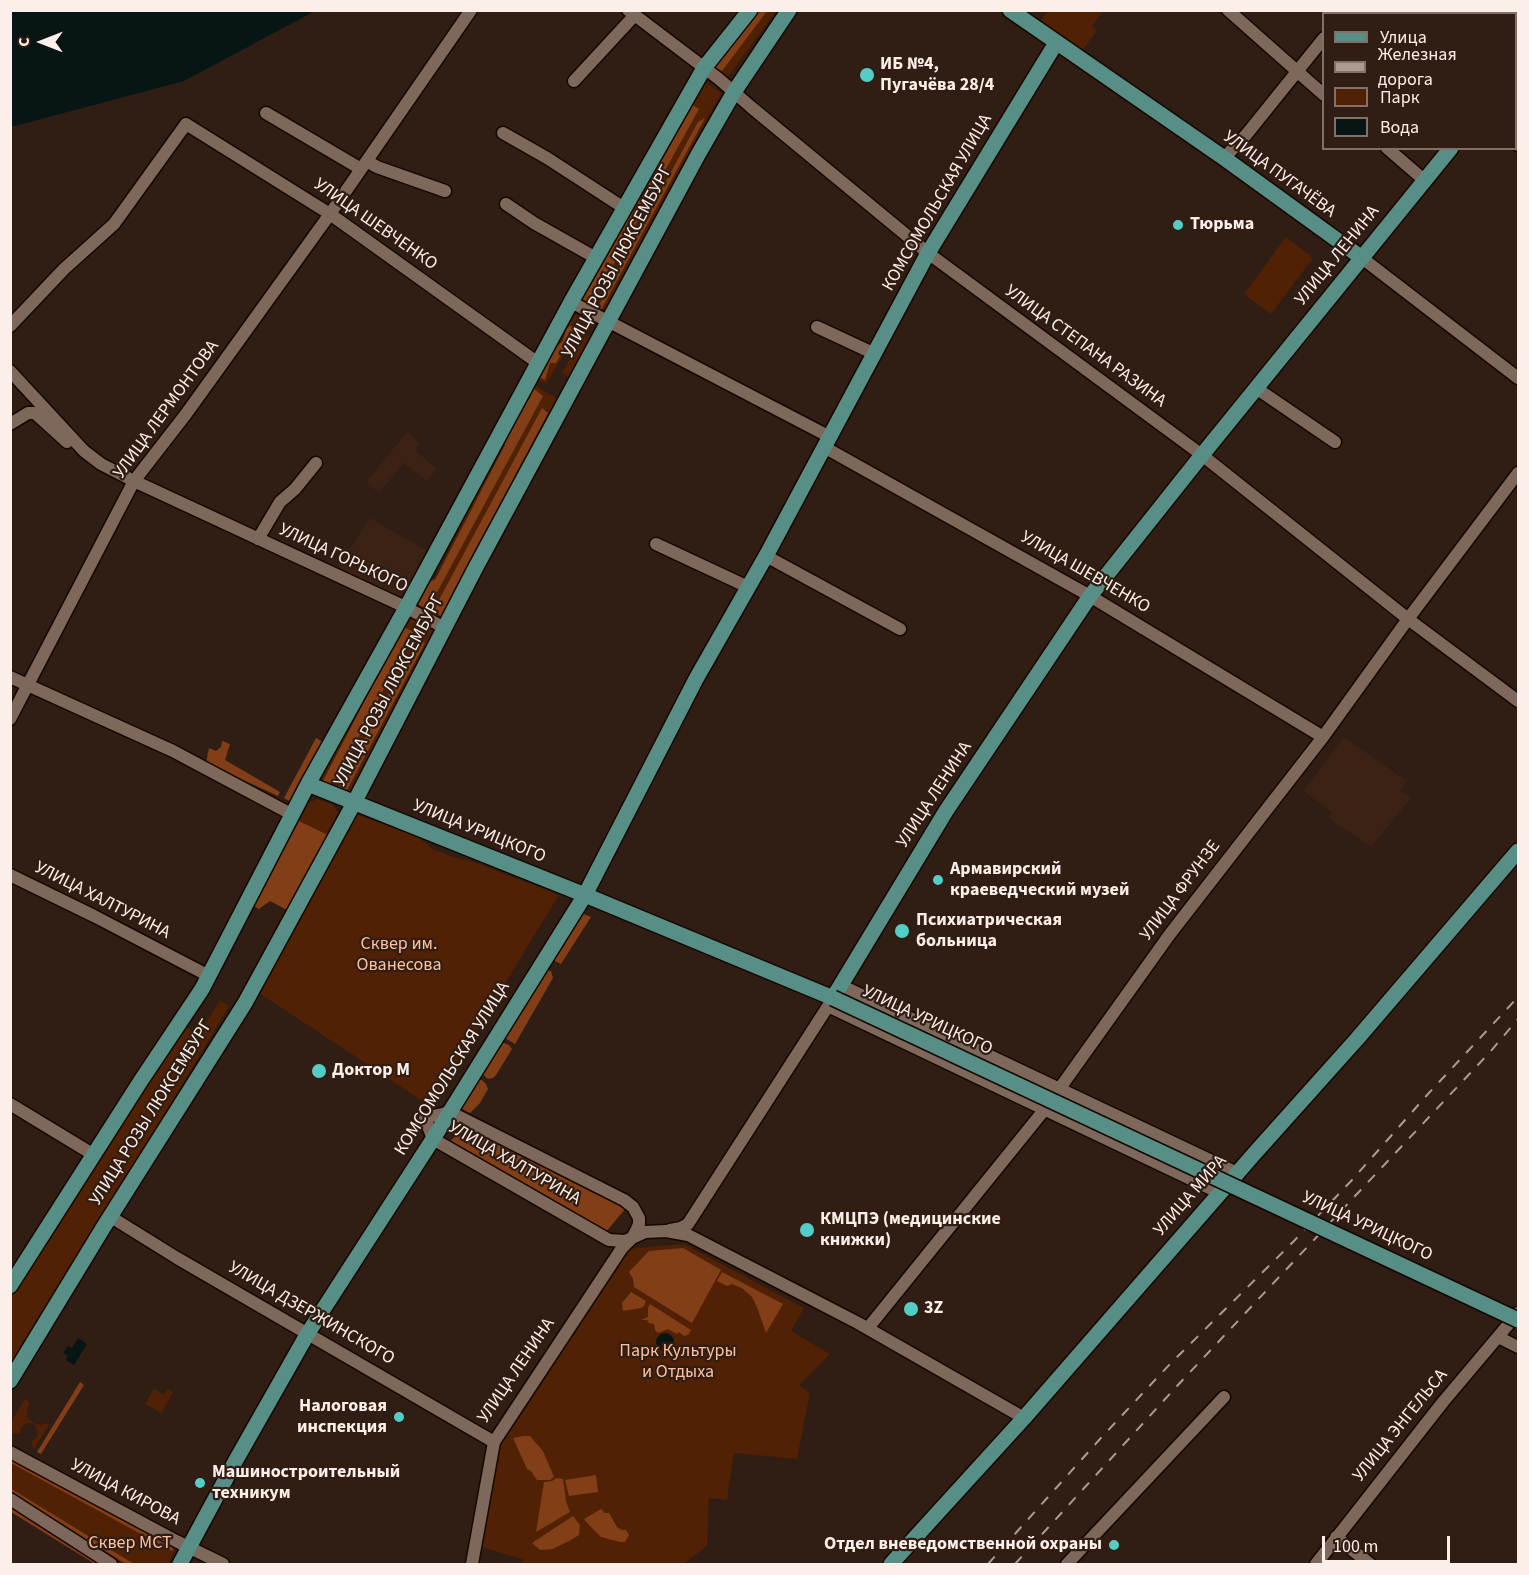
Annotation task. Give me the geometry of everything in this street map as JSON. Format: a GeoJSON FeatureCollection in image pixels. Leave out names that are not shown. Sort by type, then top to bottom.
{"type":"FeatureCollection","features":[{"type":"Feature","properties":{"kind":"main road","name":"УЛИЦА РОЗЫ ЛЮКСЕМБУРГ"},"geometry":{"type":"LineString","coordinates":[[12,1282],[209,976],[308,784],[571,302],[704,68],[750,10]]}},
{"type":"Feature","properties":{"kind":"main road","name":"УЛИЦА РОЗЫ ЛЮКСЕМБУРГ"},"geometry":{"type":"LineString","coordinates":[[10,1381],[245,1003],[699,153],[734,92],[789,10]]}},
{"type":"Feature","properties":{"kind":"main road","name":"УЛИЦА ПУГАЧЁВА"},"geometry":{"type":"LineString","coordinates":[[1010,10],[1224,158],[1362,258]]}},
{"type":"Feature","properties":{"kind":"main road","name":"КОМСОМОЛЬСКАЯ УЛИЦА"},"geometry":{"type":"LineString","coordinates":[[180,1564],[308,1333],[434,1138],[585,895],[696,679],[766,556],[928,253],[1056,43]]}},
{"type":"Feature","properties":{"kind":"main road","name":"УЛИЦА ЛЕНИНА"},"geometry":{"type":"LineString","coordinates":[[830,1002],[946,811],[1090,596],[1448,150]]}},
{"type":"Feature","properties":{"kind":"main road","name":"УЛИЦА УРИЦКОГО"},"geometry":{"type":"LineString","coordinates":[[308,784],[585,895],[830,1002],[1518,1320]]}},
{"type":"Feature","properties":{"kind":"main road","name":"УЛИЦА МИРА"},"geometry":{"type":"LineString","coordinates":[[891,1564],[1024,1418],[1220,1192],[1357,1039],[1518,851]]}},
{"type":"Feature","properties":{"kind":"street","name":"УЛИЦА ЛЕРМОНТОВА"},"geometry":{"type":"LineString","coordinates":[[10,719],[134,481],[186,414],[330,214],[471,10]]}},
{"type":"Feature","properties":{"kind":"street"},"geometry":{"type":"LineString","coordinates":[[1228,10],[1322,94]]}},
{"type":"Feature","properties":{"kind":"street","name":"УЛИЦА СТЕПАНА РАЗИНА"},"geometry":{"type":"LineString","coordinates":[[574,81],[631,13],[734,92],[928,253],[1202,455],[1408,618],[1518,701]]}},
{"type":"Feature","properties":{"kind":"street"},"geometry":{"type":"LineString","coordinates":[[1224,158],[1246,135],[1322,39]]}},
{"type":"Feature","properties":{"kind":"street"},"geometry":{"type":"LineString","coordinates":[[267,112],[364,165],[377,167],[445,191]]}},
{"type":"Feature","properties":{"kind":"street","name":"УЛИЦА ШЕВЧЕНКО"},"geometry":{"type":"LineString","coordinates":[[10,326],[64,269],[114,225],[186,124],[330,214],[538,363]]}},
{"type":"Feature","properties":{"kind":"street","name":"УЛИЦА РОЗЫ ЛЮКСЕМБУРГ"},"geometry":{"type":"LineString","coordinates":[[503,133],[547,158],[624,208]]}},
{"type":"Feature","properties":{"kind":"street"},"geometry":{"type":"LineString","coordinates":[[1388,150],[1424,180]]}},
{"type":"Feature","properties":{"kind":"street","name":"УЛИЦА РОЗЫ ЛЮКСЕМБУРГ"},"geometry":{"type":"LineString","coordinates":[[506,204],[544,229],[596,258]]}},
{"type":"Feature","properties":{"kind":"street","name":"УЛИЦА ПУГАЧЁВА"},"geometry":{"type":"LineString","coordinates":[[1362,258],[1518,378]]}},
{"type":"Feature","properties":{"kind":"street","name":"УЛИЦА ШЕВЧЕНКО"},"geometry":{"type":"LineString","coordinates":[[571,302],[827,442],[1090,596],[1323,737]]}},
{"type":"Feature","properties":{"kind":"street"},"geometry":{"type":"LineString","coordinates":[[817,327],[875,354]]}},
{"type":"Feature","properties":{"kind":"street","name":"УЛИЦА ГОРЬКОГО"},"geometry":{"type":"LineString","coordinates":[[10,371],[84,451],[102,464],[445,627]]}},
{"type":"Feature","properties":{"kind":"street"},"geometry":{"type":"LineString","coordinates":[[1256,388],[1335,442]]}},
{"type":"Feature","properties":{"kind":"street","name":"УЛИЦА ГОРЬКОГО"},"geometry":{"type":"LineString","coordinates":[[10,424],[28,413],[35,413],[71,446],[79,444]]}},
{"type":"Feature","properties":{"kind":"street","name":"УЛИЦА ГОРЬКОГО"},"geometry":{"type":"LineString","coordinates":[[258,539],[280,502],[295,489],[315,463]]}},
{"type":"Feature","properties":{"kind":"street","name":"УЛИЦА ФРУНЗЕ"},"geometry":{"type":"LineString","coordinates":[[868,1328],[1045,1109],[1170,934],[1323,737],[1408,618],[1518,473]]}},
{"type":"Feature","properties":{"kind":"street"},"geometry":{"type":"LineString","coordinates":[[656,544],[748,587]]}},
{"type":"Feature","properties":{"kind":"street"},"geometry":{"type":"LineString","coordinates":[[766,556],[900,629]]}},
{"type":"Feature","properties":{"kind":"street"},"geometry":{"type":"LineString","coordinates":[[10,677],[172,751],[293,814]]}},
{"type":"Feature","properties":{"kind":"street","name":"УЛИЦА ХАЛТУРИНА"},"geometry":{"type":"LineString","coordinates":[[10,875],[209,976]]}},
{"type":"Feature","properties":{"kind":"street","name":"УЛИЦА УРИЦКОГО"},"geometry":{"type":"LineString","coordinates":[[840,985],[1237,1173]]}},
{"type":"Feature","properties":{"kind":"street","name":"УЛИЦА УРИЦКОГО"},"geometry":{"type":"LineString","coordinates":[[830,1002],[1045,1109],[1220,1192]]}},
{"type":"Feature","properties":{"kind":"street","name":"УЛИЦА ЛЕНИНА"},"geometry":{"type":"LineString","coordinates":[[666,1231],[688,1224],[830,1002]]}},
{"type":"Feature","properties":{"kind":"street"},"geometry":{"type":"LineString","coordinates":[[10,1104],[94,1155]]}},
{"type":"Feature","properties":{"kind":"street","name":"УЛИЦА ХАЛТУРИНА"},"geometry":{"type":"LineString","coordinates":[[450,1112],[624,1200],[633,1207],[639,1218],[639,1224],[632,1238]]}},
{"type":"Feature","properties":{"kind":"street","name":"УЛИЦА ХАЛТУРИНА"},"geometry":{"type":"LineString","coordinates":[[434,1138],[609,1240],[619,1242],[650,1231],[688,1235],[868,1328],[1024,1418]]}},
{"type":"Feature","properties":{"kind":"street","name":"УЛИЦА ДЗЕРЖИНСКОГО"},"geometry":{"type":"LineString","coordinates":[[111,1217],[177,1258],[494,1442]]}},
{"type":"Feature","properties":{"kind":"street","name":"УЛИЦА ЛЕНИНА"},"geometry":{"type":"LineString","coordinates":[[472,1564],[494,1442],[622,1248],[632,1238]]}},
{"type":"Feature","properties":{"kind":"street","name":"УЛИЦА ЭНГЕЛЬСА"},"geometry":{"type":"LineString","coordinates":[[1316,1564],[1443,1402],[1518,1313]]}},
{"type":"Feature","properties":{"kind":"street"},"geometry":{"type":"LineString","coordinates":[[1498,1337],[1518,1347]]}},
{"type":"Feature","properties":{"kind":"street"},"geometry":{"type":"LineString","coordinates":[[1067,1564],[1224,1397]]}},
{"type":"Feature","properties":{"kind":"street","name":"УЛИЦА КИРОВА"},"geometry":{"type":"LineString","coordinates":[[10,1452],[223,1564]]}},
{"type":"Feature","properties":{"kind":"street"},"geometry":{"type":"LineString","coordinates":[[10,1499],[111,1564]]}},
{"type":"Feature","properties":{"kind":"street"},"geometry":{"type":"LineString","coordinates":[[1336,1537],[1370,1564]]}},
{"type":"Feature","properties":{"kind":"shaded area"},"geometry":{"type":"Polygon","coordinates":[[[759,11],[767,11],[722,71],[714,68],[759,11]]]}},
{"type":"Feature","properties":{"kind":"shaded area"},"geometry":{"type":"Polygon","coordinates":[[[691,104],[699,109],[591,305],[581,300],[691,104]]]}},
{"type":"Feature","properties":{"kind":"shaded area"},"geometry":{"type":"Polygon","coordinates":[[[705,118],[601,310],[598,307],[698,122],[705,118]]]}},
{"type":"Feature","properties":{"kind":"shaded area"},"geometry":{"type":"Polygon","coordinates":[[[570,326],[575,327],[573,334],[556,363],[550,363],[545,380],[539,377],[553,350],[563,341],[566,329],[570,326]]]}},
{"type":"Feature","properties":{"kind":"shaded area"},"geometry":{"type":"Polygon","coordinates":[[[532,387],[543,396],[428,609],[417,604],[430,581],[435,580],[505,445],[504,440],[532,387]]]}},
{"type":"Feature","properties":{"kind":"shaded area"},"geometry":{"type":"Polygon","coordinates":[[[542,408],[548,413],[441,616],[433,611],[542,408]]]}},
{"type":"Feature","properties":{"kind":"shaded area"},"geometry":{"type":"Polygon","coordinates":[[[407,432],[421,444],[416,451],[437,469],[427,481],[404,463],[379,493],[366,482],[407,432]]]}},
{"type":"Feature","properties":{"kind":"shaded area"},"geometry":{"type":"Polygon","coordinates":[[[370,518],[429,552],[401,605],[333,574],[370,518]]]}},
{"type":"Feature","properties":{"kind":"shaded area"},"geometry":{"type":"Polygon","coordinates":[[[403,627],[414,632],[333,785],[323,781],[403,627]]]}},
{"type":"Feature","properties":{"kind":"shaded area"},"geometry":{"type":"Polygon","coordinates":[[[420,640],[425,643],[347,790],[339,787],[415,644],[420,640]]]}},
{"type":"Feature","properties":{"kind":"shaded area"},"geometry":{"type":"Polygon","coordinates":[[[1344,737],[1407,781],[1400,790],[1411,798],[1371,847],[1328,818],[1332,812],[1303,791],[1344,737]]]}},
{"type":"Feature","properties":{"kind":"shaded area"},"geometry":{"type":"Polygon","coordinates":[[[316,738],[325,743],[291,802],[284,798],[316,738]]]}},
{"type":"Feature","properties":{"kind":"shaded area"},"geometry":{"type":"Polygon","coordinates":[[[222,741],[230,744],[225,760],[280,792],[278,796],[206,763],[209,748],[216,751],[221,747],[222,741]]]}},
{"type":"Feature","properties":{"kind":"shaded area"},"geometry":{"type":"Polygon","coordinates":[[[297,820],[328,835],[287,910],[270,901],[259,909],[252,905],[297,820]]]}},
{"type":"Feature","properties":{"kind":"shaded area"},"geometry":{"type":"Polygon","coordinates":[[[579,912],[591,917],[561,964],[549,958],[579,912]]]}},
{"type":"Feature","properties":{"kind":"shaded area"},"geometry":{"type":"Polygon","coordinates":[[[545,970],[551,971],[553,978],[515,1044],[501,1036],[545,970]]]}},
{"type":"Feature","properties":{"kind":"shaded area"},"geometry":{"type":"Polygon","coordinates":[[[501,1042],[512,1049],[496,1075],[488,1079],[481,1073],[501,1042]]]}},
{"type":"Feature","properties":{"kind":"shaded area"},"geometry":{"type":"Polygon","coordinates":[[[477,1079],[482,1080],[488,1089],[480,1103],[470,1113],[458,1107],[477,1079]]]}},
{"type":"Feature","properties":{"kind":"shaded area"},"geometry":{"type":"Polygon","coordinates":[[[472,1128],[626,1208],[605,1233],[448,1143],[458,1134],[469,1135],[472,1128]]]}},
{"type":"Feature","properties":{"kind":"shaded area"},"geometry":{"type":"Polygon","coordinates":[[[683,1248],[721,1270],[692,1323],[634,1287],[629,1272],[649,1251],[683,1248]]]}},
{"type":"Feature","properties":{"kind":"shaded area"},"geometry":{"type":"Polygon","coordinates":[[[722,1272],[783,1304],[766,1333],[752,1297],[743,1289],[732,1284],[727,1286],[717,1281],[722,1272]]]}},
{"type":"Feature","properties":{"kind":"shaded area"},"geometry":{"type":"Polygon","coordinates":[[[631,1292],[646,1301],[644,1306],[623,1311],[622,1303],[631,1292]]]}},
{"type":"Feature","properties":{"kind":"shaded area"},"geometry":{"type":"Polygon","coordinates":[[[650,1304],[691,1330],[688,1335],[684,1336],[679,1332],[677,1334],[668,1329],[658,1333],[654,1324],[641,1320],[648,1317],[650,1304]]]}},
{"type":"Feature","properties":{"kind":"shaded area"},"geometry":{"type":"Polygon","coordinates":[[[80,1382],[84,1385],[41,1454],[37,1452],[80,1382]]]}},
{"type":"Feature","properties":{"kind":"shaded area"},"geometry":{"type":"Polygon","coordinates":[[[530,1436],[543,1451],[554,1477],[550,1480],[537,1480],[527,1469],[513,1438],[530,1436]]]}},
{"type":"Feature","properties":{"kind":"shaded area"},"geometry":{"type":"Polygon","coordinates":[[[10,1458],[174,1547],[172,1551],[11,1463],[10,1458]]]}},
{"type":"Feature","properties":{"kind":"shaded area"},"geometry":{"type":"Polygon","coordinates":[[[596,1475],[598,1492],[569,1496],[565,1480],[596,1475]]]}},
{"type":"Feature","properties":{"kind":"shaded area"},"geometry":{"type":"Polygon","coordinates":[[[556,1478],[563,1479],[570,1512],[536,1532],[544,1482],[556,1478]]]}},
{"type":"Feature","properties":{"kind":"shaded area"},"geometry":{"type":"Polygon","coordinates":[[[10,1488],[134,1564],[126,1564],[11,1492],[10,1488]]]}},
{"type":"Feature","properties":{"kind":"shaded area"},"geometry":{"type":"Polygon","coordinates":[[[10,1507],[102,1564],[95,1564],[11,1512],[10,1507]]]}},
{"type":"Feature","properties":{"kind":"shaded area"},"geometry":{"type":"Polygon","coordinates":[[[601,1509],[609,1513],[617,1527],[626,1530],[629,1535],[625,1542],[601,1537],[584,1519],[601,1509]]]}},
{"type":"Feature","properties":{"kind":"shaded area"},"geometry":{"type":"Polygon","coordinates":[[[573,1516],[580,1525],[579,1535],[553,1549],[540,1550],[532,1543],[573,1516]]]}},
{"type":"Feature","properties":{"kind":"green space"},"geometry":{"type":"Polygon","coordinates":[[[756,11],[776,11],[728,77],[712,67],[756,11]]]}},
{"type":"Feature","properties":{"kind":"green space"},"geometry":{"type":"Polygon","coordinates":[[[1048,11],[1103,11],[1092,26],[1097,31],[1083,49],[1077,49],[1039,23],[1048,11]]]}},
{"type":"Feature","properties":{"kind":"green space"},"geometry":{"type":"Polygon","coordinates":[[[702,79],[721,93],[603,312],[577,301],[702,79]]]}},
{"type":"Feature","properties":{"kind":"green space"},"geometry":{"type":"Polygon","coordinates":[[[1286,237],[1313,258],[1271,314],[1244,294],[1286,237]]]}},
{"type":"Feature","properties":{"kind":"green space"},"geometry":{"type":"Polygon","coordinates":[[[574,315],[585,318],[546,384],[535,378],[567,317],[574,315]]]}},
{"type":"Feature","properties":{"kind":"green space"},"geometry":{"type":"Polygon","coordinates":[[[591,334],[569,377],[562,373],[581,339],[591,334]]]}},
{"type":"Feature","properties":{"kind":"green space"},"geometry":{"type":"Polygon","coordinates":[[[532,383],[557,399],[442,619],[414,605],[427,580],[434,579],[503,443],[502,437],[532,383]]]}},
{"type":"Feature","properties":{"kind":"green space"},"geometry":{"type":"Polygon","coordinates":[[[407,616],[434,631],[349,793],[319,782],[407,616]]]}},
{"type":"Feature","properties":{"kind":"green space"},"geometry":{"type":"Polygon","coordinates":[[[317,799],[332,804],[338,812],[337,819],[328,835],[297,820],[308,803],[317,799]]]}},
{"type":"Feature","properties":{"kind":"green space","name":"Сквер им. Ованесова"},"geometry":{"type":"Polygon","coordinates":[[[356,814],[418,837],[433,849],[453,857],[474,862],[559,895],[430,1106],[259,993],[356,814]]]}},
{"type":"Feature","properties":{"kind":"green space"},"geometry":{"type":"Polygon","coordinates":[[[220,1000],[229,1006],[11,1372],[11,1295],[181,1025],[199,1034],[220,1000]]]}},
{"type":"Feature","properties":{"kind":"green space","name":"Парк Культуры и Отдыха"},"geometry":{"type":"Polygon","coordinates":[[[684,1244],[804,1308],[791,1331],[830,1354],[799,1385],[810,1393],[797,1459],[734,1453],[727,1500],[709,1498],[707,1546],[683,1564],[522,1564],[524,1560],[479,1546],[499,1442],[603,1282],[613,1274],[621,1256],[628,1250],[684,1244]]]}},
{"type":"Feature","properties":{"kind":"green space"},"geometry":{"type":"Polygon","coordinates":[[[155,1389],[164,1395],[168,1389],[173,1392],[162,1413],[145,1404],[155,1389]]]}},
{"type":"Feature","properties":{"kind":"green space"},"geometry":{"type":"Polygon","coordinates":[[[25,1399],[30,1403],[26,1411],[27,1417],[33,1423],[49,1425],[33,1450],[32,1441],[37,1437],[38,1432],[35,1425],[25,1424],[20,1433],[11,1434],[11,1422],[25,1399]]]}},
{"type":"Feature","properties":{"kind":"green space","name":"Сквер МСТ"},"geometry":{"type":"Polygon","coordinates":[[[11,1456],[175,1546],[168,1564],[124,1564],[11,1494],[11,1456]]]}},
{"type":"Feature","properties":{"kind":"water"},"geometry":{"type":"Polygon","coordinates":[[[11,10],[315,11],[184,81],[11,127],[11,10]]]}},
{"type":"Feature","properties":{"kind":"water"},"geometry":{"type":"Polygon","coordinates":[[[661,1333],[669,1333],[674,1338],[672,1349],[661,1351],[656,1346],[656,1338],[661,1333]]]}},
{"type":"Feature","properties":{"kind":"water"},"geometry":{"type":"Polygon","coordinates":[[[78,1338],[87,1344],[74,1365],[66,1360],[68,1356],[63,1353],[68,1346],[72,1348],[78,1338]]]}},
{"type":"Feature","properties":{"kind":"railway"},"geometry":{"type":"LineString","coordinates":[[988,1564],[1170,1364],[1352,1180],[1518,997]]}},
{"type":"Feature","properties":{"kind":"railway"},"geometry":{"type":"LineString","coordinates":[[1015,1564],[1177,1386],[1490,1052],[1518,1019]]}},
{"type":"Feature","properties":{"kind":"place","name":"ИБ №4, Пугачёва 28/4"},"geometry":{"type":"Point","coordinates":[867,75]}},
{"type":"Feature","properties":{"kind":"place","name":"Тюрьма"},"geometry":{"type":"Point","coordinates":[1178,225]}},
{"type":"Feature","properties":{"kind":"place","name":"Армавирский краеведческий музей"},"geometry":{"type":"Point","coordinates":[938,880]}},
{"type":"Feature","properties":{"kind":"place","name":"Психиатрическая больница"},"geometry":{"type":"Point","coordinates":[902,931]}},
{"type":"Feature","properties":{"kind":"place","name":"Доктор М"},"geometry":{"type":"Point","coordinates":[319,1071]}},
{"type":"Feature","properties":{"kind":"place","name":"КМЦПЭ (медицинские книжки)"},"geometry":{"type":"Point","coordinates":[807,1230]}},
{"type":"Feature","properties":{"kind":"place","name":"3Z"},"geometry":{"type":"Point","coordinates":[911,1309]}},
{"type":"Feature","properties":{"kind":"place","name":"Налоговая инспекция"},"geometry":{"type":"Point","coordinates":[399,1417]}},
{"type":"Feature","properties":{"kind":"place","name":"Машиностроительный техникум"},"geometry":{"type":"Point","coordinates":[200,1483]}},
{"type":"Feature","properties":{"kind":"place","name":"Отдел вневедомственной охраны"},"geometry":{"type":"Point","coordinates":[1114,1545]}}]}
